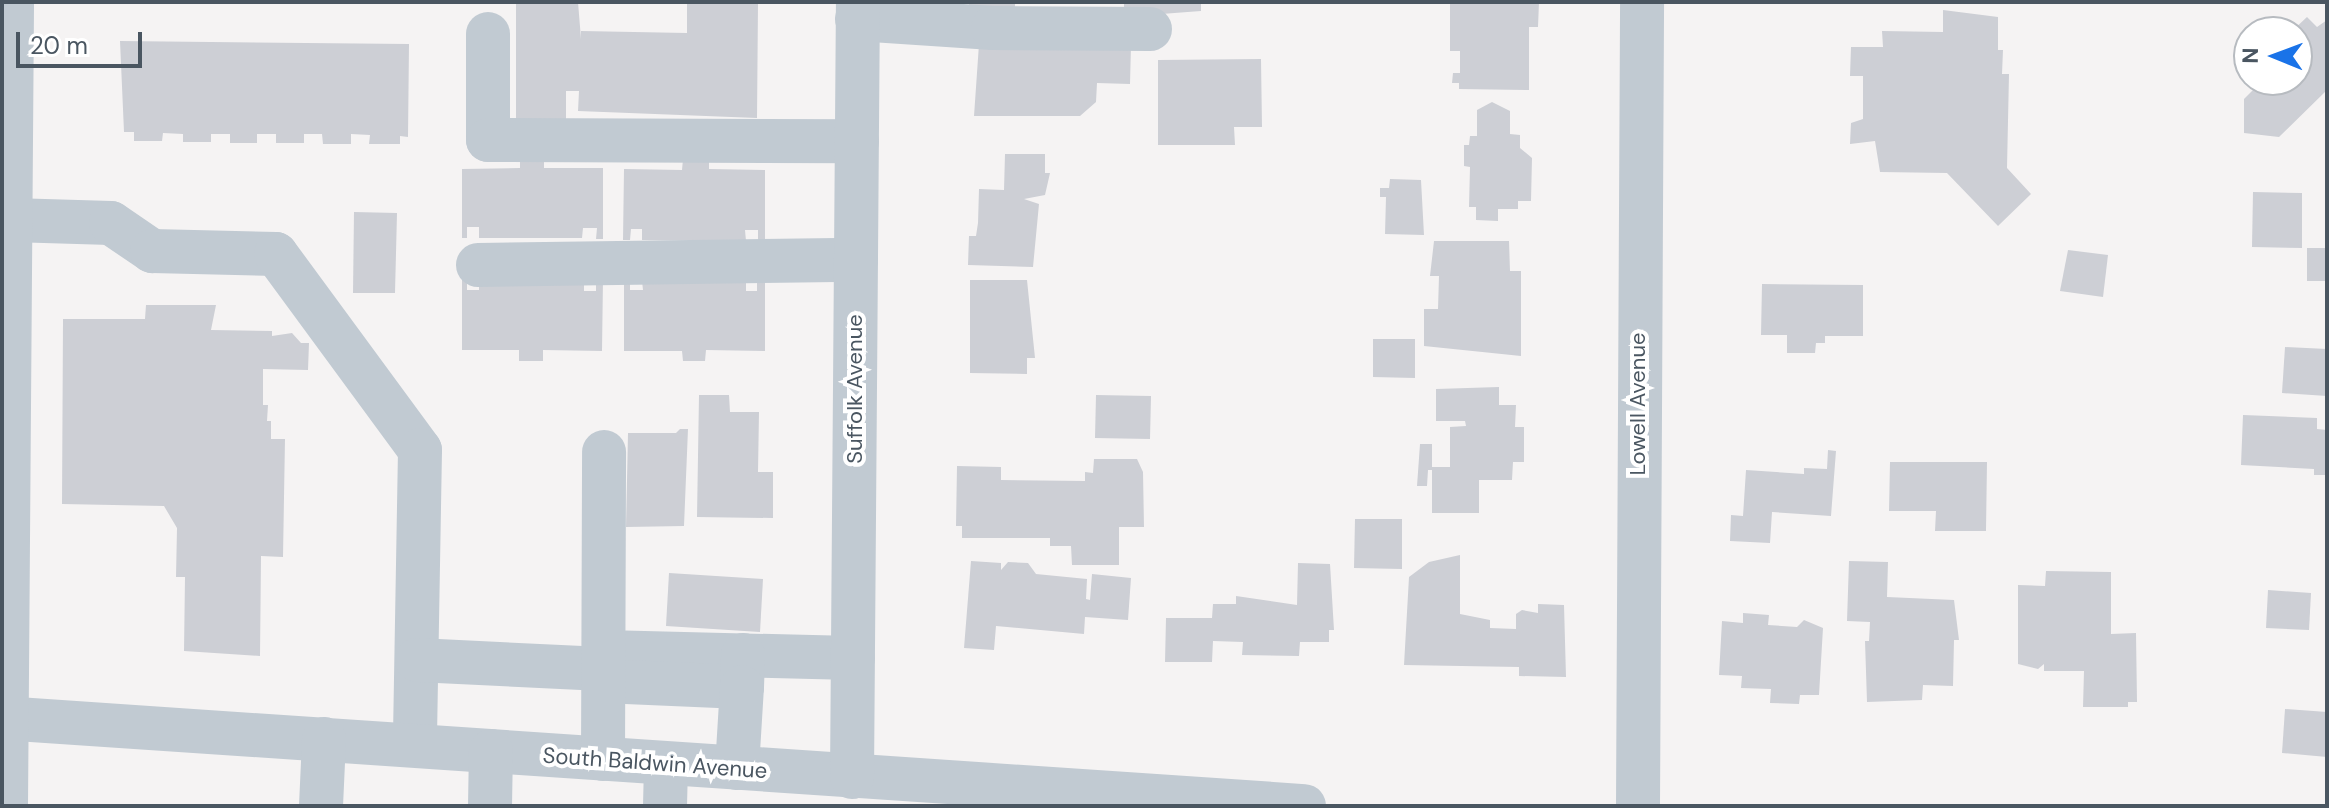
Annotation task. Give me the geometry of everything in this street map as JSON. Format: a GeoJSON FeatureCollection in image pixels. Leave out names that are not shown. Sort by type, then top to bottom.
{"type":"FeatureCollection","features":[{"type":"Feature","properties":{"kind":"street"},"geometry":{"type":"LineString","coordinates":[[6,806],[4,718],[12,2]]}},
{"type":"Feature","properties":{"kind":"street","name":"Lowell Avenue"},"geometry":{"type":"LineString","coordinates":[[1638,806],[1642,2]]}},
{"type":"Feature","properties":{"kind":"street"},"geometry":{"type":"LineString","coordinates":[[858,10],[993,28],[1150,29]]}},
{"type":"Feature","properties":{"kind":"street","name":"Suffolk Avenue"},"geometry":{"type":"LineString","coordinates":[[852,777],[858,10]]}},
{"type":"Feature","properties":{"kind":"street"},"geometry":{"type":"LineString","coordinates":[[488,34],[488,140],[857,141]]}},
{"type":"Feature","properties":{"kind":"street"},"geometry":{"type":"LineString","coordinates":[[11,220],[111,223],[152,251],[276,254],[420,450],[415,745]]}},
{"type":"Feature","properties":{"kind":"street"},"geometry":{"type":"LineString","coordinates":[[478,265],[856,260]]}},
{"type":"Feature","properties":{"kind":"street"},"geometry":{"type":"LineString","coordinates":[[603,759],[604,452]]}},
{"type":"Feature","properties":{"kind":"street"},"geometry":{"type":"LineString","coordinates":[[418,647],[743,671],[853,658]]}},
{"type":"Feature","properties":{"kind":"street"},"geometry":{"type":"LineString","coordinates":[[737,768],[743,671]]}},
{"type":"Feature","properties":{"kind":"street","name":"South Baldwin Avenue"},"geometry":{"type":"LineString","coordinates":[[4,718],[603,759],[665,785],[737,768],[1231,804],[1304,806]]}},
{"type":"Feature","properties":{"kind":"street"},"geometry":{"type":"LineString","coordinates":[[321,806],[324,739]]}},
{"type":"Feature","properties":{"kind":"street"},"geometry":{"type":"LineString","coordinates":[[490,806],[491,751]]}},
{"type":"Feature","properties":{"kind":"building"},"geometry":{"type":"Polygon","coordinates":[[[516,2],[578,2],[581,39],[581,31],[687,33],[687,3],[758,4],[757,118],[578,111],[579,91],[566,91],[566,128],[516,128],[516,2]]]}},
{"type":"Feature","properties":{"kind":"building"},"geometry":{"type":"Polygon","coordinates":[[[969,2],[1015,2],[1015,11],[969,11],[969,2]]]}},
{"type":"Feature","properties":{"kind":"building"},"geometry":{"type":"Polygon","coordinates":[[[1124,2],[1201,2],[1201,11],[1148,15],[1124,10],[1124,2]]]}},
{"type":"Feature","properties":{"kind":"building"},"geometry":{"type":"Polygon","coordinates":[[[1450,2],[1539,2],[1538,27],[1529,27],[1529,90],[1459,89],[1459,83],[1452,83],[1453,73],[1460,73],[1460,51],[1450,51],[1450,2]]]}},
{"type":"Feature","properties":{"kind":"building"},"geometry":{"type":"Polygon","coordinates":[[[1943,10],[1998,17],[1998,50],[2003,50],[2002,74],[2009,74],[2007,168],[2031,194],[1998,226],[1947,173],[1880,172],[1875,141],[1850,144],[1851,123],[1863,119],[1863,76],[1850,76],[1851,47],[1883,47],[1882,31],[1943,32],[1943,10]]]}},
{"type":"Feature","properties":{"kind":"building"},"geometry":{"type":"Polygon","coordinates":[[[2327,20],[2327,90],[2279,137],[2244,133],[2244,99],[2247,96],[2313,96],[2313,23],[2317,27],[2327,20]]]}},
{"type":"Feature","properties":{"kind":"building"},"geometry":{"type":"Polygon","coordinates":[[[120,41],[409,44],[408,137],[400,136],[400,144],[369,144],[370,135],[351,134],[351,144],[323,144],[322,134],[304,134],[304,143],[276,143],[276,134],[257,134],[257,143],[230,143],[230,134],[211,134],[211,142],[183,142],[183,134],[163,133],[162,141],[134,141],[134,132],[124,132],[120,41]]]}},
{"type":"Feature","properties":{"kind":"building"},"geometry":{"type":"Polygon","coordinates":[[[979,44],[1131,45],[1130,84],[1097,83],[1096,102],[1080,116],[974,116],[979,44]]]}},
{"type":"Feature","properties":{"kind":"building"},"geometry":{"type":"Polygon","coordinates":[[[1261,59],[1262,127],[1234,127],[1235,145],[1158,145],[1158,60],[1261,59]]]}},
{"type":"Feature","properties":{"kind":"building"},"geometry":{"type":"Polygon","coordinates":[[[1492,102],[1510,111],[1510,134],[1520,135],[1520,148],[1532,158],[1531,201],[1518,201],[1518,209],[1498,209],[1498,221],[1476,220],[1476,207],[1469,207],[1470,167],[1464,166],[1464,145],[1469,145],[1470,136],[1477,136],[1477,110],[1492,102]]]}},
{"type":"Feature","properties":{"kind":"building"},"geometry":{"type":"Polygon","coordinates":[[[1005,154],[1045,154],[1045,173],[1050,173],[1045,195],[1024,199],[1039,204],[1033,267],[968,265],[969,236],[976,236],[978,223],[979,189],[1004,190],[1005,154]]]}},
{"type":"Feature","properties":{"kind":"building"},"geometry":{"type":"Polygon","coordinates":[[[520,157],[544,157],[544,168],[603,168],[603,239],[596,239],[597,228],[583,228],[582,238],[479,238],[479,227],[467,227],[467,238],[462,238],[462,169],[520,168],[520,157]]]}},
{"type":"Feature","properties":{"kind":"building"},"geometry":{"type":"Polygon","coordinates":[[[683,159],[709,159],[709,169],[765,170],[765,240],[758,240],[758,230],[745,230],[746,241],[642,240],[642,229],[631,229],[630,240],[623,240],[624,169],[682,170],[683,159]]]}},
{"type":"Feature","properties":{"kind":"building"},"geometry":{"type":"Polygon","coordinates":[[[1390,179],[1421,180],[1424,235],[1385,234],[1386,197],[1380,197],[1380,188],[1389,188],[1390,179]]]}},
{"type":"Feature","properties":{"kind":"building"},"geometry":{"type":"Polygon","coordinates":[[[2253,192],[2302,193],[2302,248],[2252,247],[2253,192]]]}},
{"type":"Feature","properties":{"kind":"building"},"geometry":{"type":"Polygon","coordinates":[[[354,212],[397,213],[395,293],[353,293],[354,212]]]}},
{"type":"Feature","properties":{"kind":"building"},"geometry":{"type":"Polygon","coordinates":[[[1434,241],[1509,241],[1510,271],[1521,271],[1521,356],[1424,346],[1424,309],[1438,309],[1439,276],[1430,276],[1434,241]]]}},
{"type":"Feature","properties":{"kind":"building"},"geometry":{"type":"Polygon","coordinates":[[[2307,248],[2327,248],[2327,281],[2307,281],[2307,248]]]}},
{"type":"Feature","properties":{"kind":"building"},"geometry":{"type":"Polygon","coordinates":[[[2068,250],[2108,255],[2103,297],[2060,291],[2068,250]]]}},
{"type":"Feature","properties":{"kind":"building"},"geometry":{"type":"Polygon","coordinates":[[[462,278],[467,278],[467,290],[479,290],[479,279],[584,280],[584,291],[596,291],[596,280],[603,279],[602,351],[543,350],[543,361],[519,361],[519,350],[462,350],[462,278]]]}},
{"type":"Feature","properties":{"kind":"building"},"geometry":{"type":"Polygon","coordinates":[[[624,280],[630,280],[630,290],[643,290],[642,281],[746,282],[746,291],[757,291],[757,281],[765,281],[765,351],[706,350],[705,361],[683,361],[682,351],[624,351],[624,280]]]}},
{"type":"Feature","properties":{"kind":"building"},"geometry":{"type":"Polygon","coordinates":[[[970,280],[1027,280],[1035,358],[1027,358],[1027,374],[970,373],[970,280]]]}},
{"type":"Feature","properties":{"kind":"building"},"geometry":{"type":"Polygon","coordinates":[[[1762,284],[1863,285],[1863,336],[1825,336],[1825,343],[1816,343],[1815,353],[1787,353],[1787,335],[1761,335],[1762,284]]]}},
{"type":"Feature","properties":{"kind":"building"},"geometry":{"type":"Polygon","coordinates":[[[146,305],[216,305],[211,330],[272,331],[272,336],[292,333],[301,343],[309,343],[308,370],[263,369],[263,405],[268,405],[267,421],[271,421],[271,439],[285,439],[283,557],[261,556],[260,656],[184,651],[185,577],[176,577],[177,528],[164,506],[62,504],[63,319],[145,319],[146,305]]]}},
{"type":"Feature","properties":{"kind":"building"},"geometry":{"type":"Polygon","coordinates":[[[1373,339],[1415,339],[1415,378],[1373,377],[1373,339]]]}},
{"type":"Feature","properties":{"kind":"building"},"geometry":{"type":"Polygon","coordinates":[[[2285,347],[2327,349],[2327,396],[2282,393],[2285,347]]]}},
{"type":"Feature","properties":{"kind":"building"},"geometry":{"type":"Polygon","coordinates":[[[1499,387],[1499,405],[1516,405],[1515,427],[1524,427],[1524,462],[1513,462],[1512,480],[1479,480],[1479,513],[1432,513],[1432,470],[1428,470],[1427,486],[1417,486],[1420,444],[1432,444],[1432,467],[1450,467],[1450,427],[1466,426],[1465,421],[1436,421],[1436,389],[1499,387]]]}},
{"type":"Feature","properties":{"kind":"building"},"geometry":{"type":"Polygon","coordinates":[[[699,395],[729,395],[730,412],[759,412],[758,472],[773,472],[773,518],[697,517],[699,395]]]}},
{"type":"Feature","properties":{"kind":"building"},"geometry":{"type":"Polygon","coordinates":[[[1096,395],[1151,396],[1150,439],[1095,438],[1096,395]]]}},
{"type":"Feature","properties":{"kind":"building"},"geometry":{"type":"Polygon","coordinates":[[[2243,415],[2317,418],[2317,429],[2327,430],[2327,475],[2314,475],[2314,469],[2241,465],[2243,415]]]}},
{"type":"Feature","properties":{"kind":"building"},"geometry":{"type":"Polygon","coordinates":[[[680,429],[688,429],[684,526],[626,527],[628,433],[676,433],[680,429]]]}},
{"type":"Feature","properties":{"kind":"building"},"geometry":{"type":"Polygon","coordinates":[[[1828,450],[1836,451],[1831,516],[1772,512],[1770,543],[1730,541],[1731,515],[1743,516],[1746,470],[1804,474],[1804,468],[1827,469],[1828,450]]]}},
{"type":"Feature","properties":{"kind":"building"},"geometry":{"type":"Polygon","coordinates":[[[1094,459],[1137,459],[1143,472],[1144,527],[1119,527],[1119,565],[1072,565],[1071,546],[1050,546],[1050,538],[962,538],[962,526],[956,526],[957,466],[1001,467],[1001,480],[1085,481],[1085,472],[1093,473],[1094,459]]]}},
{"type":"Feature","properties":{"kind":"building"},"geometry":{"type":"Polygon","coordinates":[[[1890,462],[1987,462],[1986,531],[1935,531],[1936,511],[1889,511],[1890,462]]]}},
{"type":"Feature","properties":{"kind":"building"},"geometry":{"type":"Polygon","coordinates":[[[1355,519],[1402,519],[1402,569],[1354,568],[1355,519]]]}},
{"type":"Feature","properties":{"kind":"building"},"geometry":{"type":"Polygon","coordinates":[[[1460,555],[1460,614],[1490,620],[1490,628],[1516,629],[1516,614],[1522,610],[1538,613],[1538,604],[1564,605],[1566,677],[1519,676],[1519,667],[1404,665],[1409,577],[1429,562],[1460,555]]]}},
{"type":"Feature","properties":{"kind":"building"},"geometry":{"type":"Polygon","coordinates":[[[971,561],[1001,563],[1001,570],[1008,562],[1028,563],[1036,574],[1087,579],[1086,599],[1090,600],[1092,574],[1131,578],[1128,620],[1085,617],[1084,634],[996,626],[994,650],[964,648],[971,561]]]}},
{"type":"Feature","properties":{"kind":"building"},"geometry":{"type":"Polygon","coordinates":[[[1849,561],[1888,562],[1887,597],[1954,600],[1959,640],[1954,640],[1953,686],[1923,685],[1922,700],[1867,702],[1865,641],[1869,641],[1870,622],[1847,621],[1849,561]]]}},
{"type":"Feature","properties":{"kind":"building"},"geometry":{"type":"Polygon","coordinates":[[[1298,563],[1330,564],[1334,630],[1329,630],[1329,642],[1300,642],[1299,656],[1242,655],[1243,642],[1213,641],[1212,662],[1165,662],[1166,618],[1212,618],[1213,604],[1236,604],[1236,596],[1297,605],[1298,563]]]}},
{"type":"Feature","properties":{"kind":"building"},"geometry":{"type":"Polygon","coordinates":[[[2046,571],[2111,572],[2111,634],[2136,633],[2137,702],[2128,702],[2128,707],[2083,707],[2084,671],[2044,671],[2044,664],[2038,669],[2018,664],[2018,585],[2045,586],[2046,571]]]}},
{"type":"Feature","properties":{"kind":"building"},"geometry":{"type":"Polygon","coordinates":[[[669,573],[763,579],[760,632],[666,626],[669,573]]]}},
{"type":"Feature","properties":{"kind":"building"},"geometry":{"type":"Polygon","coordinates":[[[2268,590],[2311,593],[2309,630],[2266,628],[2268,590]]]}},
{"type":"Feature","properties":{"kind":"building"},"geometry":{"type":"Polygon","coordinates":[[[1743,613],[1769,615],[1768,625],[1797,627],[1804,620],[1823,628],[1819,695],[1800,695],[1799,704],[1770,703],[1771,689],[1741,688],[1742,676],[1719,675],[1722,621],[1743,623],[1743,613]]]}},
{"type":"Feature","properties":{"kind":"building"},"geometry":{"type":"Polygon","coordinates":[[[2285,709],[2327,712],[2327,757],[2282,753],[2285,709]]]}}]}
